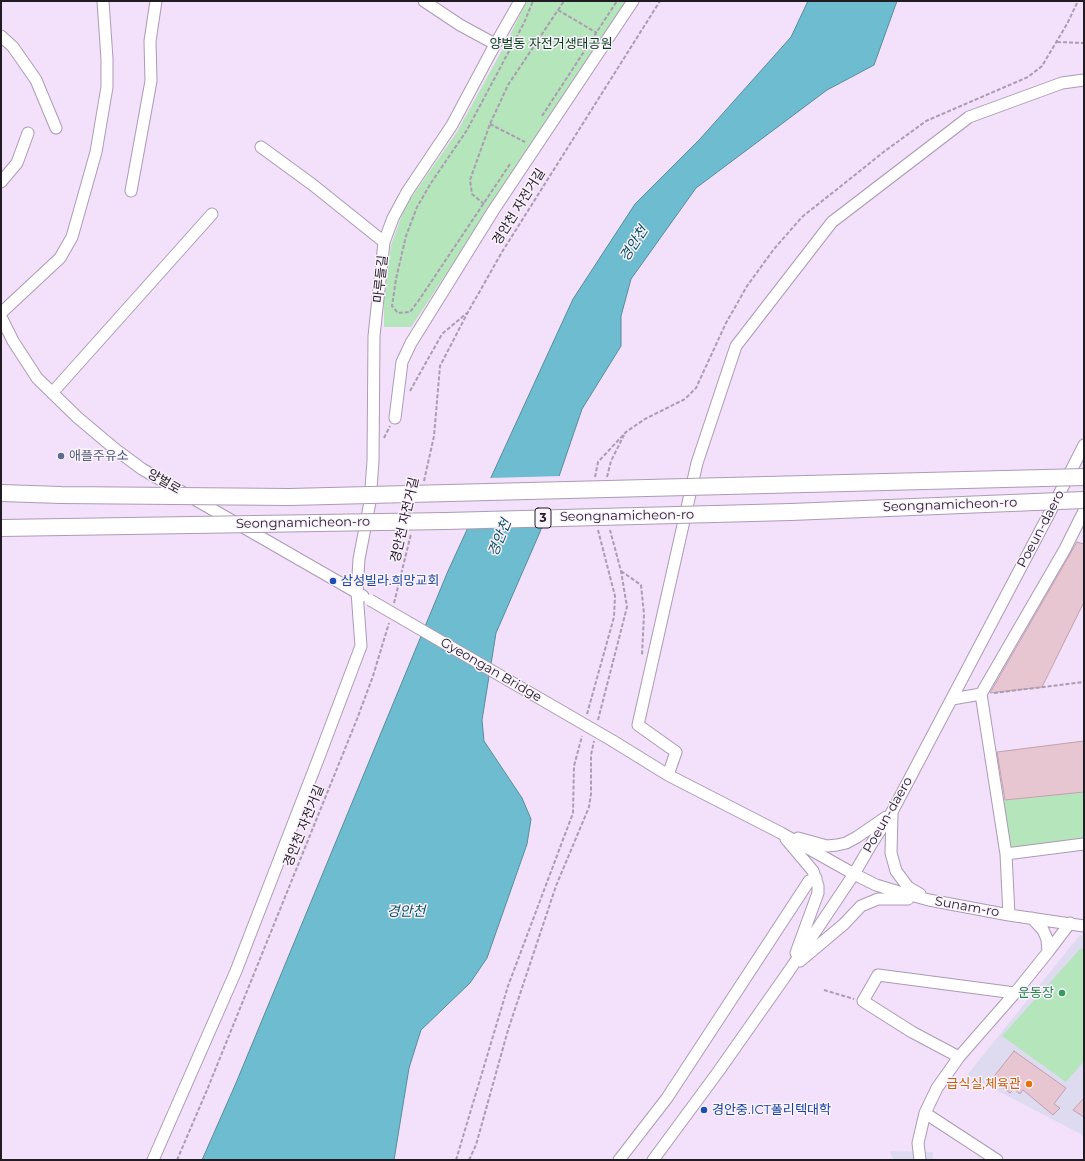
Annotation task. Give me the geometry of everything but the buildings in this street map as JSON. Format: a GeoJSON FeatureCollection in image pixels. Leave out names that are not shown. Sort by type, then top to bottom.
{"type":"FeatureCollection","features":[{"type":"Feature","properties":{"kind":"highway","name":"Seongnamicheon-ro"},"geometry":{"type":"LineString","coordinates":[[1,493],[61,496],[290,497],[1084,478]]}},
{"type":"Feature","properties":{"kind":"highway","name":"Seongnamicheon-ro"},"geometry":{"type":"LineString","coordinates":[[1,528],[446,521],[791,512],[1084,500]]}},
{"type":"Feature","properties":{"kind":"street"},"geometry":{"type":"LineString","coordinates":[[1,313],[60,258],[72,237],[96,152],[107,87],[107,59],[103,1]]}},
{"type":"Feature","properties":{"kind":"street"},"geometry":{"type":"LineString","coordinates":[[131,191],[151,81],[150,41],[156,1]]}},
{"type":"Feature","properties":{"kind":"street"},"geometry":{"type":"LineString","coordinates":[[424,1],[460,25],[495,44]]}},
{"type":"Feature","properties":{"kind":"street","name":"마루들길"},"geometry":{"type":"LineString","coordinates":[[153,1160],[236,971],[320,757],[361,646],[357,592],[359,558],[370,502],[373,438],[374,336],[384,242],[393,218],[407,192],[452,125],[495,44],[520,1]]}},
{"type":"Feature","properties":{"kind":"street"},"geometry":{"type":"LineString","coordinates":[[395,418],[402,362],[411,343],[493,211],[633,1]]}},
{"type":"Feature","properties":{"kind":"street"},"geometry":{"type":"LineString","coordinates":[[1,36],[13,47],[36,80],[56,128]]}},
{"type":"Feature","properties":{"kind":"street"},"geometry":{"type":"LineString","coordinates":[[668,775],[676,752],[638,725],[697,463],[736,346],[832,222],[962,122],[969,117],[1062,83],[1084,80]]}},
{"type":"Feature","properties":{"kind":"street"},"geometry":{"type":"LineString","coordinates":[[1,182],[17,163],[28,133]]}},
{"type":"Feature","properties":{"kind":"street"},"geometry":{"type":"LineString","coordinates":[[261,147],[324,193],[384,242]]}},
{"type":"Feature","properties":{"kind":"street"},"geometry":{"type":"LineString","coordinates":[[52,394],[212,214]]}},
{"type":"Feature","properties":{"kind":"street","name":"양벌로"},"geometry":{"type":"LineString","coordinates":[[1,317],[13,342],[37,378],[93,432],[142,469],[370,600]]}},
{"type":"Feature","properties":{"kind":"street","name":"Poeun-daero"},"geometry":{"type":"LineString","coordinates":[[653,1160],[718,1072],[789,971],[854,874],[892,812],[1050,514],[1084,445]]}},
{"type":"Feature","properties":{"kind":"street"},"geometry":{"type":"LineString","coordinates":[[1009,915],[1006,854],[982,694],[1083,516]]}},
{"type":"Feature","properties":{"kind":"street","name":"Gyeongan Bridge"},"geometry":{"type":"LineString","coordinates":[[370,600],[613,741],[668,775],[781,833]]}},
{"type":"Feature","properties":{"kind":"street"},"geometry":{"type":"LineString","coordinates":[[952,699],[982,694]]}},
{"type":"Feature","properties":{"kind":"street"},"geometry":{"type":"LineString","coordinates":[[781,833],[827,846],[837,845],[846,843],[857,837],[892,812]]}},
{"type":"Feature","properties":{"kind":"street"},"geometry":{"type":"LineString","coordinates":[[892,812],[891,853],[896,871],[908,886],[929,900]]}},
{"type":"Feature","properties":{"kind":"street"},"geometry":{"type":"LineString","coordinates":[[781,833],[813,871],[816,878],[818,893],[789,971]]}},
{"type":"Feature","properties":{"kind":"street","name":"Sunam-ro"},"geometry":{"type":"LineString","coordinates":[[781,833],[854,874],[884,887],[929,900],[1009,915],[1084,926]]}},
{"type":"Feature","properties":{"kind":"street"},"geometry":{"type":"LineString","coordinates":[[1006,854],[1084,844]]}},
{"type":"Feature","properties":{"kind":"street"},"geometry":{"type":"LineString","coordinates":[[619,1160],[668,1098],[809,881],[816,878]]}},
{"type":"Feature","properties":{"kind":"street"},"geometry":{"type":"LineString","coordinates":[[789,971],[844,924],[861,906],[878,900],[929,900]]}},
{"type":"Feature","properties":{"kind":"street"},"geometry":{"type":"LineString","coordinates":[[1032,918],[1043,930],[1047,939],[1048,952]]}},
{"type":"Feature","properties":{"kind":"street"},"geometry":{"type":"LineString","coordinates":[[920,1160],[918,1143],[925,1113],[937,1088],[959,1057],[1015,992],[1070,923]]}},
{"type":"Feature","properties":{"kind":"street"},"geometry":{"type":"LineString","coordinates":[[959,1057],[912,1032],[863,1001],[878,975],[1015,992]]}},
{"type":"Feature","properties":{"kind":"street"},"geometry":{"type":"LineString","coordinates":[[925,1113],[997,1160]]}},
{"type":"Feature","properties":{"kind":"path"},"geometry":{"type":"LineString","coordinates":[[512,160],[420,300],[410,312],[398,313],[392,306],[396,279],[406,236],[417,207],[431,183],[467,130],[524,23],[533,1]]}},
{"type":"Feature","properties":{"kind":"path"},"geometry":{"type":"LineString","coordinates":[[493,211],[472,194],[470,180],[490,124],[508,85],[564,1]]}},
{"type":"Feature","properties":{"kind":"path"},"geometry":{"type":"LineString","coordinates":[[542,116],[618,1]]}},
{"type":"Feature","properties":{"kind":"path","name":"경안천 자전거길"},"geometry":{"type":"LineString","coordinates":[[423,482],[434,436],[440,366],[468,312],[502,252],[660,1]]}},
{"type":"Feature","properties":{"kind":"path"},"geometry":{"type":"LineString","coordinates":[[1067,24],[1078,1]]}},
{"type":"Feature","properties":{"kind":"path"},"geometry":{"type":"LineString","coordinates":[[558,10],[597,33]]}},
{"type":"Feature","properties":{"kind":"path"},"geometry":{"type":"LineString","coordinates":[[1057,42],[1084,43]]}},
{"type":"Feature","properties":{"kind":"path"},"geometry":{"type":"LineString","coordinates":[[490,124],[525,142]]}},
{"type":"Feature","properties":{"kind":"path"},"geometry":{"type":"LineString","coordinates":[[406,397],[442,334],[468,312]]}},
{"type":"Feature","properties":{"kind":"path"},"geometry":{"type":"LineString","coordinates":[[382,442],[395,418]]}},
{"type":"Feature","properties":{"kind":"path"},"geometry":{"type":"LineString","coordinates":[[595,478],[598,462],[626,432],[611,461],[606,484]]}},
{"type":"Feature","properties":{"kind":"path"},"geometry":{"type":"LineString","coordinates":[[587,714],[614,617],[615,596],[597,523]]}},
{"type":"Feature","properties":{"kind":"path","name":"경안천 자전거길"},"geometry":{"type":"LineString","coordinates":[[394,603],[413,528]]}},
{"type":"Feature","properties":{"kind":"path"},"geometry":{"type":"LineString","coordinates":[[597,726],[627,607],[621,571],[610,528]]}},
{"type":"Feature","properties":{"kind":"path"},"geometry":{"type":"LineString","coordinates":[[621,571],[641,585],[644,614],[641,662]]}},
{"type":"Feature","properties":{"kind":"path","name":"경안천 자전거길"},"geometry":{"type":"LineString","coordinates":[[177,1160],[207,1090],[357,719],[373,676],[390,618]]}},
{"type":"Feature","properties":{"kind":"path"},"geometry":{"type":"LineString","coordinates":[[982,694],[1084,682]]}},
{"type":"Feature","properties":{"kind":"path"},"geometry":{"type":"LineString","coordinates":[[456,1160],[508,986],[573,813],[574,766],[583,729]]}},
{"type":"Feature","properties":{"kind":"path"},"geometry":{"type":"LineString","coordinates":[[469,1160],[476,1145],[508,1030],[556,886],[589,808],[591,794],[591,755],[594,741]]}},
{"type":"Feature","properties":{"kind":"path"},"geometry":{"type":"LineString","coordinates":[[824,990],[863,1001]]}},
{"type":"Feature","properties":{"kind":"shaded area"},"geometry":{"type":"Polygon","coordinates":[[[1080,935],[1084,935],[1084,1137],[967,1075],[1080,935]]]}},
{"type":"Feature","properties":{"kind":"shaded area"},"geometry":{"type":"Polygon","coordinates":[[[890,1151],[933,1152],[933,1160],[893,1160],[890,1151]]]}},
{"type":"Feature","properties":{"kind":"green space","name":"양벌동 자전거생태공원"},"geometry":{"type":"Polygon","coordinates":[[[527,1],[627,1],[411,327],[384,327],[384,300],[391,245],[405,207],[457,132],[506,43],[527,1]]]}},
{"type":"Feature","properties":{"kind":"green space"},"geometry":{"type":"Polygon","coordinates":[[[1084,792],[1084,844],[1006,854],[998,801],[1084,792]]]}},
{"type":"Feature","properties":{"kind":"green space","name":"운동장"},"geometry":{"type":"Polygon","coordinates":[[[1081,948],[1084,950],[1084,1061],[1066,1082],[1002,1036],[1081,948]]]}},
{"type":"Feature","properties":{"kind":"water","name":"경안천"},"geometry":{"type":"Polygon","coordinates":[[[808,1],[897,1],[874,65],[827,90],[696,188],[631,279],[621,316],[621,346],[582,409],[540,532],[496,633],[482,720],[484,741],[522,798],[531,819],[527,844],[487,958],[470,983],[421,1030],[409,1068],[394,1160],[202,1160],[236,1083],[448,571],[573,299],[635,204],[700,139],[791,37],[808,1]]]}},
{"type":"Feature","properties":{"kind":"pier"},"geometry":{"type":"Polygon","coordinates":[[[562,476],[545,525],[466,527],[488,478],[562,476]]]}},
{"type":"Feature","properties":{"kind":"place","name":"애플주유소"},"geometry":{"type":"Point","coordinates":[61,456]}},
{"type":"Feature","properties":{"kind":"place","name":"삼성빌라.희망교회"},"geometry":{"type":"Point","coordinates":[333,581]}},
{"type":"Feature","properties":{"kind":"place","name":"운동장"},"geometry":{"type":"Point","coordinates":[1062,993]}},
{"type":"Feature","properties":{"kind":"place","name":"급식실,체육관"},"geometry":{"type":"Point","coordinates":[1029,1084]}},
{"type":"Feature","properties":{"kind":"place","name":"경안중.ICT폴리텍대학"},"geometry":{"type":"Point","coordinates":[704,1110]}}]}
